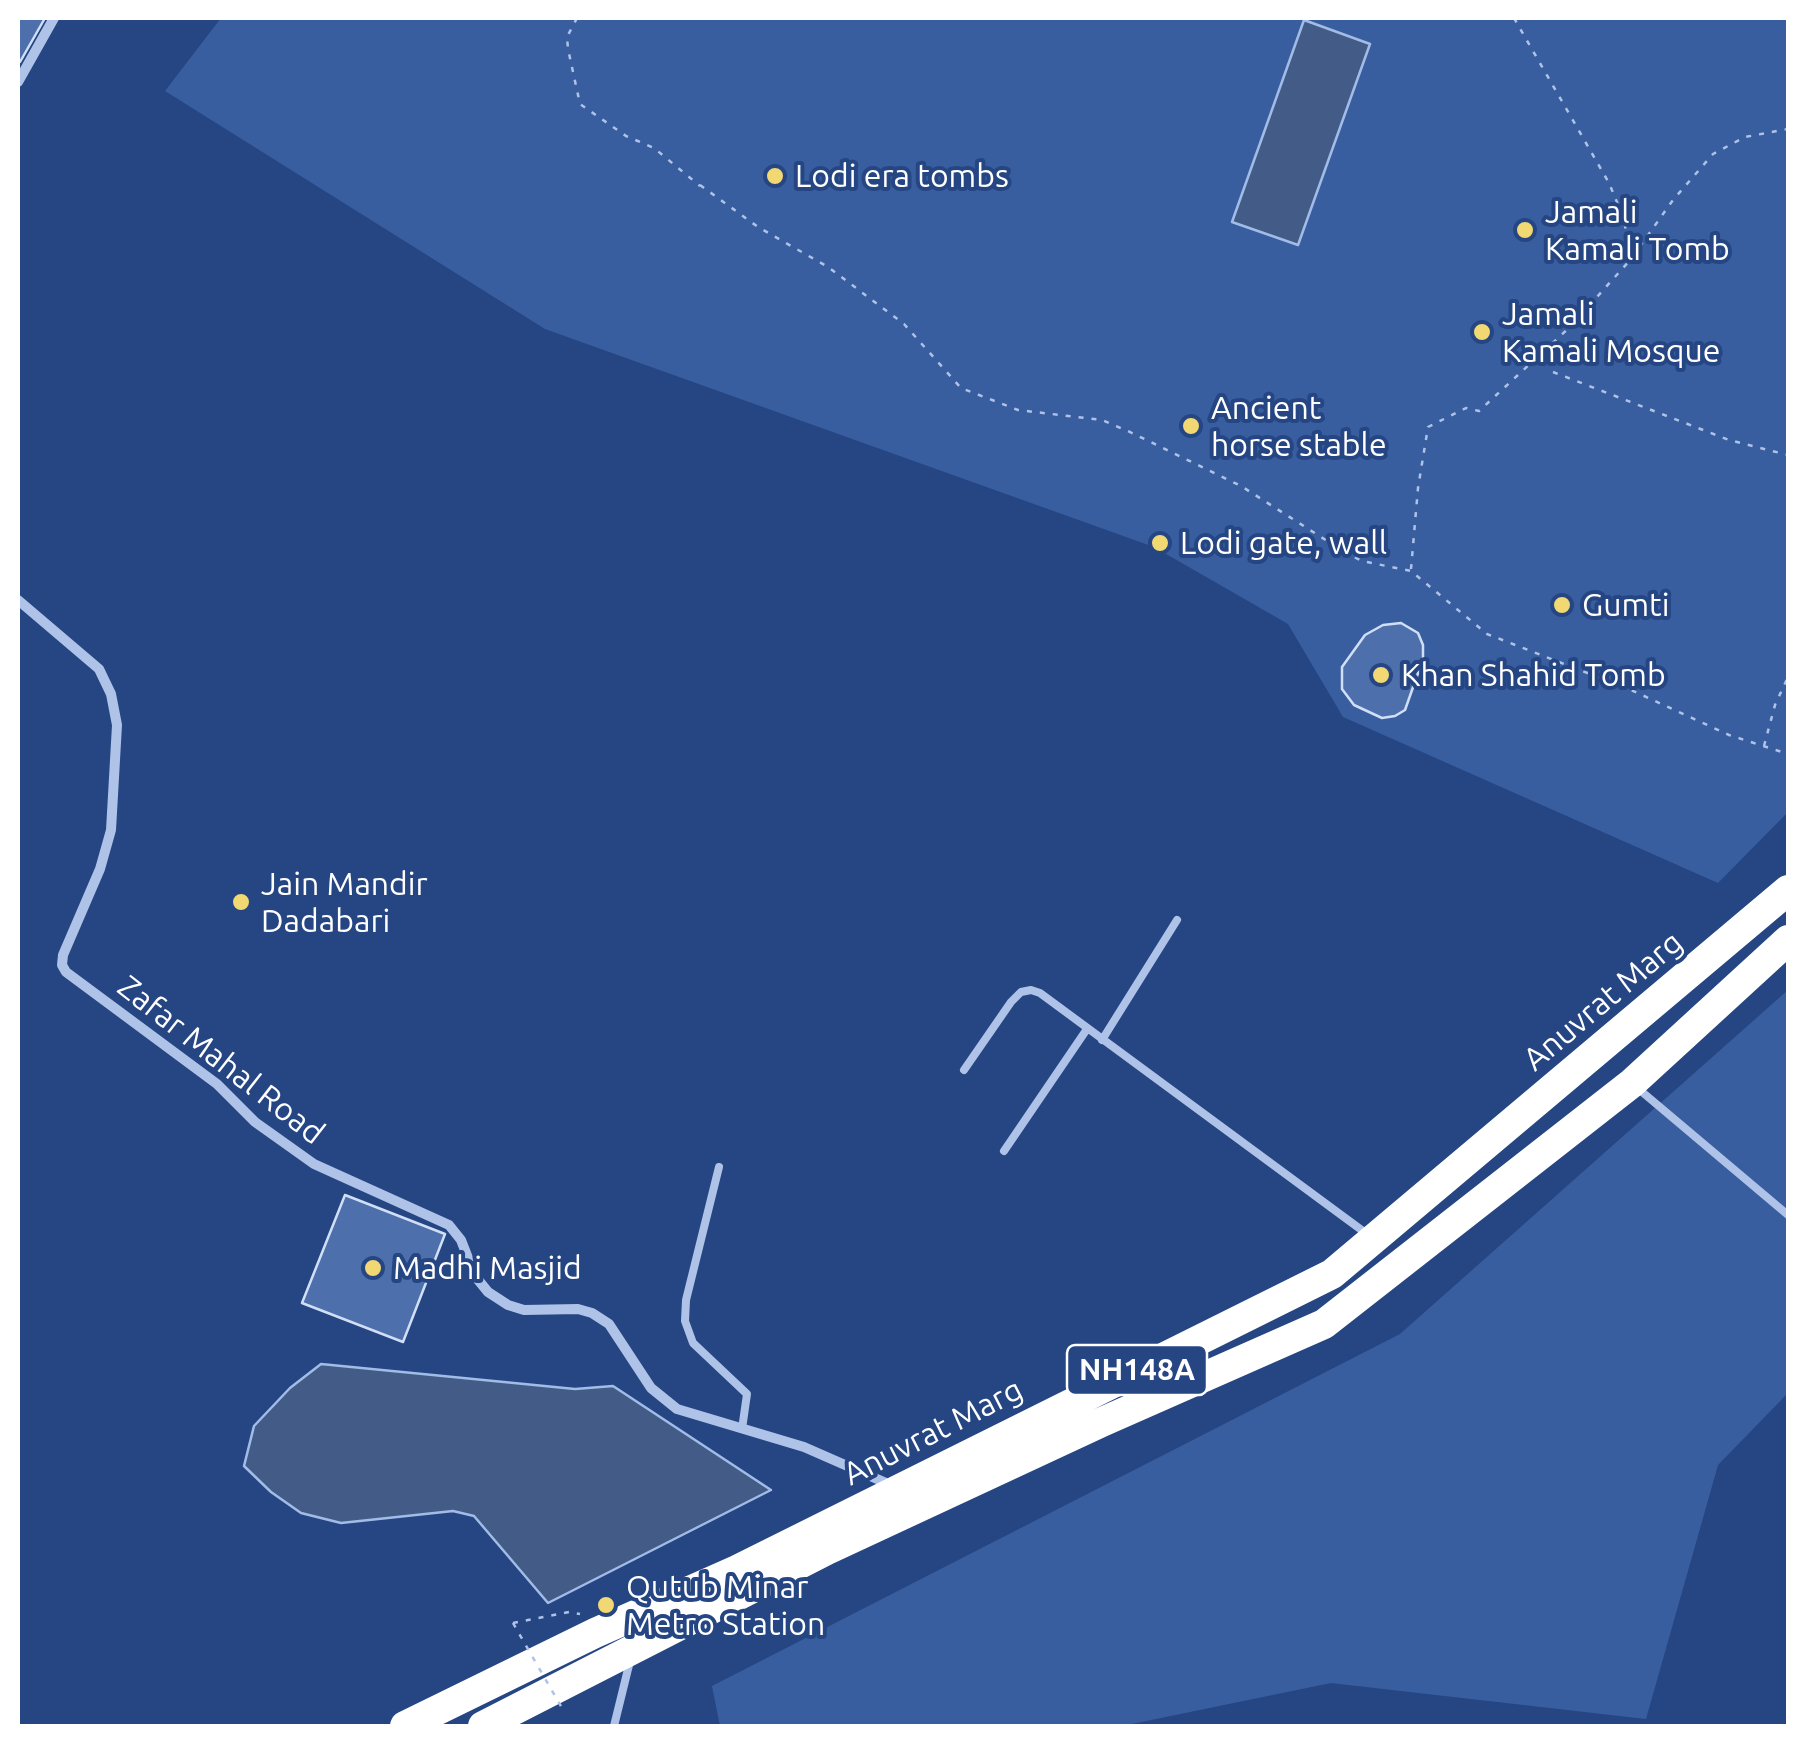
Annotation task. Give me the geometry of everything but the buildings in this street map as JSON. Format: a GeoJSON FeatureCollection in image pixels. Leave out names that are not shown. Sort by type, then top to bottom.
{"type":"FeatureCollection","features":[{"type":"Feature","properties":{"kind":"highway","name":"Anuvrat Marg"},"geometry":{"type":"LineString","coordinates":[[406,1726],[595,1633],[737,1570],[1332,1274],[1788,890]]}},
{"type":"Feature","properties":{"kind":"highway","name":"Anuvrat Marg"},"geometry":{"type":"LineString","coordinates":[[483,1726],[890,1520],[1324,1324],[1632,1083],[1788,940]]}},
{"type":"Feature","properties":{"kind":"street"},"geometry":{"type":"LineString","coordinates":[[18,82],[54,18]]}},
{"type":"Feature","properties":{"kind":"street","name":"Zafar Mahal Road"},"geometry":{"type":"LineString","coordinates":[[18,600],[99,670],[117,725],[111,830],[100,869],[63,956],[66,972],[217,1084],[255,1122],[298,1153],[341,1178],[449,1225],[461,1240],[475,1276],[488,1292],[508,1305],[524,1310],[578,1309],[609,1324],[662,1399],[677,1410],[804,1447],[900,1489]]}},
{"type":"Feature","properties":{"kind":"lane"},"geometry":{"type":"LineString","coordinates":[[1102,1040],[1177,920]]}},
{"type":"Feature","properties":{"kind":"lane"},"geometry":{"type":"LineString","coordinates":[[964,1070],[1021,992],[1040,992],[1375,1240]]}},
{"type":"Feature","properties":{"kind":"lane"},"geometry":{"type":"LineString","coordinates":[[1004,1151],[1087,1029]]}},
{"type":"Feature","properties":{"kind":"lane"},"geometry":{"type":"LineString","coordinates":[[1632,1083],[1788,1214]]}},
{"type":"Feature","properties":{"kind":"lane"},"geometry":{"type":"LineString","coordinates":[[720,1167],[686,1300],[685,1321],[693,1343],[747,1394],[742,1429]]}},
{"type":"Feature","properties":{"kind":"lane"},"geometry":{"type":"LineString","coordinates":[[614,1726],[634,1647]]}},
{"type":"Feature","properties":{"kind":"path"},"geometry":{"type":"LineString","coordinates":[[576,18],[567,37],[580,104],[626,136],[654,148],[708,191]]}},
{"type":"Feature","properties":{"kind":"path"},"geometry":{"type":"LineString","coordinates":[[1514,18],[1609,182],[1624,219],[1631,259]]}},
{"type":"Feature","properties":{"kind":"path"},"geometry":{"type":"LineString","coordinates":[[1410,570],[1428,427],[1466,408],[1479,412],[1570,326],[1631,259],[1712,154],[1745,137],[1788,129]]}},
{"type":"Feature","properties":{"kind":"path"},"geometry":{"type":"LineString","coordinates":[[700,185],[758,227],[828,268],[904,324],[961,388],[1018,410],[1102,420],[1130,432],[1258,496],[1346,554],[1410,570],[1487,634],[1788,754]]}},
{"type":"Feature","properties":{"kind":"path"},"geometry":{"type":"LineString","coordinates":[[1552,372],[1729,440],[1788,456]]}},
{"type":"Feature","properties":{"kind":"path"},"geometry":{"type":"LineString","coordinates":[[1763,747],[1788,677]]}},
{"type":"Feature","properties":{"kind":"path"},"geometry":{"type":"LineString","coordinates":[[562,1708],[513,1623],[569,1612]]}},
{"type":"Feature","properties":{"kind":"shaded area"},"geometry":{"type":"Polygon","coordinates":[[[221,18],[1788,18],[1788,812],[1718,883],[1343,717],[1288,624],[1154,547],[545,329],[165,91],[221,18]]]}},
{"type":"Feature","properties":{"kind":"shaded area"},"geometry":{"type":"Polygon","coordinates":[[[1304,20],[1370,44],[1298,245],[1232,222],[1304,20]]]}},
{"type":"Feature","properties":{"kind":"shaded area"},"geometry":{"type":"Polygon","coordinates":[[[1788,990],[1788,1393],[1718,1465],[1646,1719],[1331,1683],[1122,1726],[720,1726],[712,1686],[1400,1334],[1788,990]]]}},
{"type":"Feature","properties":{"kind":"shaded area"},"geometry":{"type":"Polygon","coordinates":[[[321,1364],[575,1389],[613,1386],[771,1490],[548,1603],[474,1516],[453,1511],[341,1523],[301,1513],[244,1466],[254,1426],[290,1388],[321,1364]]]}},
{"type":"Feature","properties":{"kind":"place","name":"Lodi era tombs"},"geometry":{"type":"Point","coordinates":[775,176]}},
{"type":"Feature","properties":{"kind":"place","name":"Jamali Kamali Tomb"},"geometry":{"type":"Point","coordinates":[1525,230]}},
{"type":"Feature","properties":{"kind":"place","name":"Jamali Kamali Mosque"},"geometry":{"type":"Point","coordinates":[1482,332]}},
{"type":"Feature","properties":{"kind":"place","name":"Ancient horse stable"},"geometry":{"type":"Point","coordinates":[1191,426]}},
{"type":"Feature","properties":{"kind":"place","name":"Lodi gate, wall"},"geometry":{"type":"Point","coordinates":[1160,543]}},
{"type":"Feature","properties":{"kind":"place","name":"Gumti"},"geometry":{"type":"Point","coordinates":[1562,605]}},
{"type":"Feature","properties":{"kind":"place","name":"Khan Shahid Tomb"},"geometry":{"type":"Point","coordinates":[1381,675]}},
{"type":"Feature","properties":{"kind":"place","name":"Jain Mandir Dadabari"},"geometry":{"type":"Point","coordinates":[241,902]}},
{"type":"Feature","properties":{"kind":"place","name":"Madhi Masjid"},"geometry":{"type":"Point","coordinates":[373,1268]}},
{"type":"Feature","properties":{"kind":"place","name":"Qutub Minar Metro Station"},"geometry":{"type":"Point","coordinates":[606,1605]}}]}
